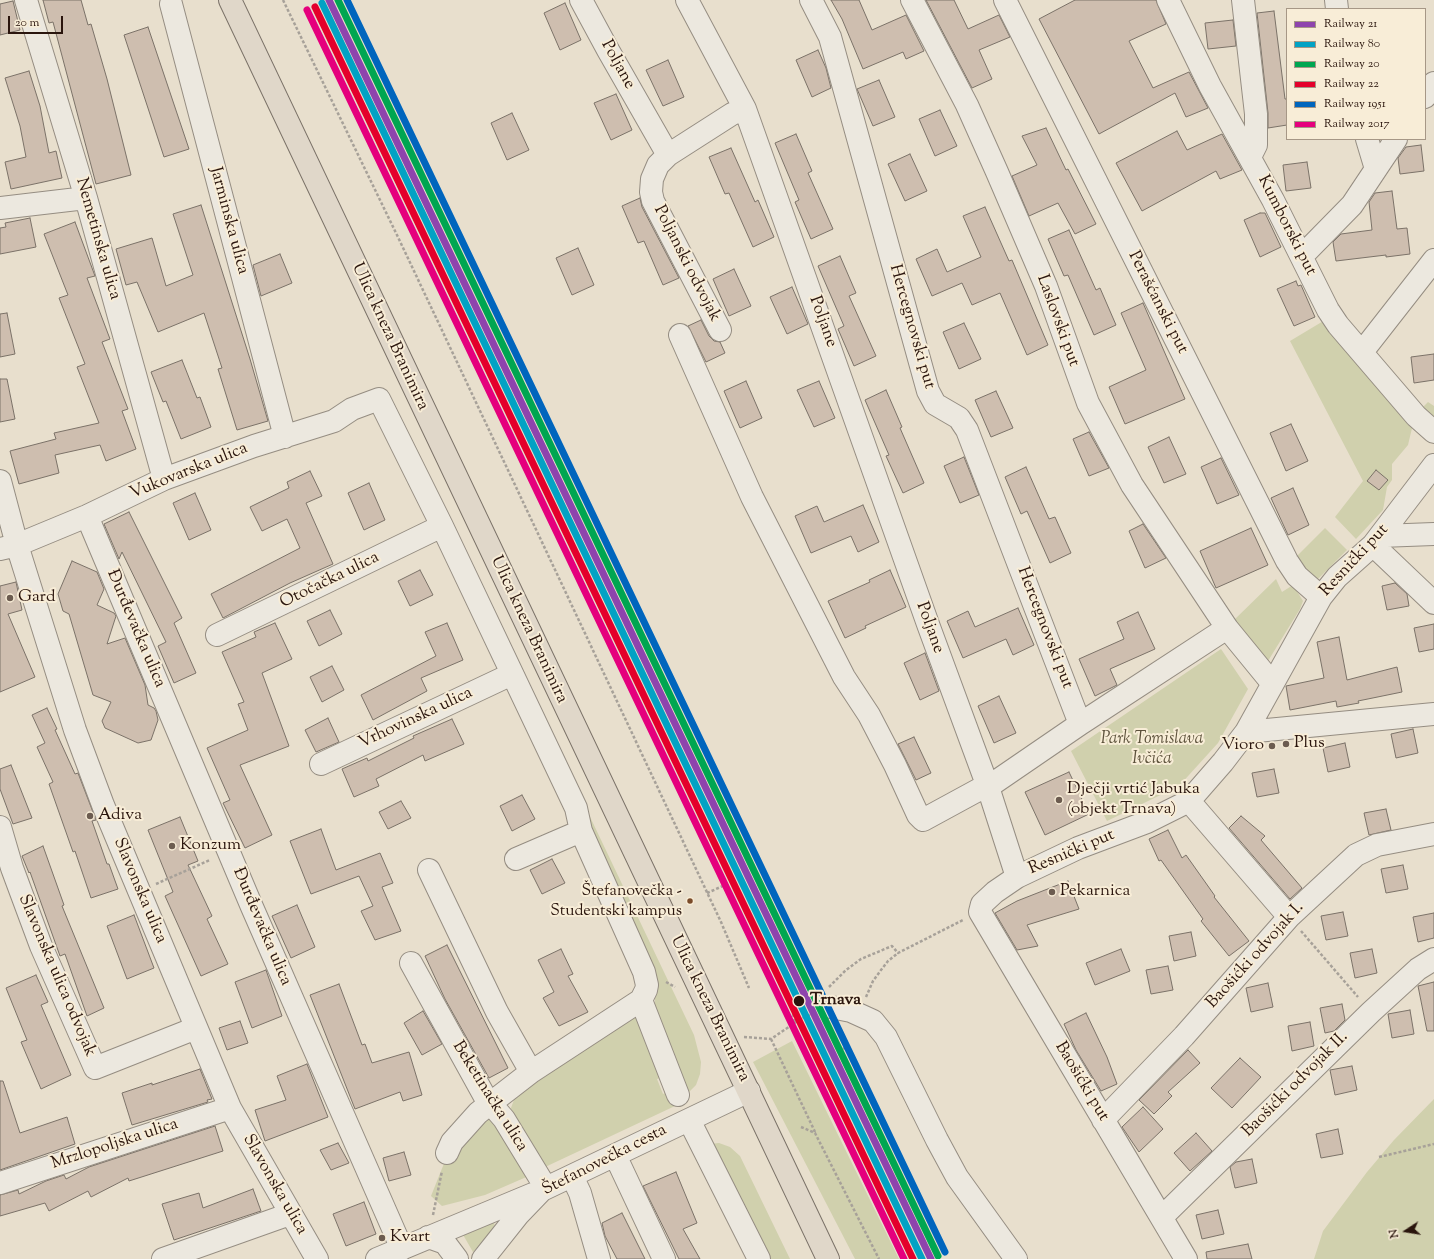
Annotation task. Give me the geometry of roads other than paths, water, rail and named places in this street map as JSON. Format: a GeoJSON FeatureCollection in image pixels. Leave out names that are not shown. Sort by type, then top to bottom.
{"type":"FeatureCollection","features":[{"type":"Feature","properties":{"kind":"main road","name":"Ulica kneza Branimira"},"geometry":{"type":"LineString","coordinates":[[230,0],[654,897],[828,1259]]}},
{"type":"Feature","properties":{"kind":"street","name":"Nemetinska ulica"},"geometry":{"type":"LineString","coordinates":[[26,0],[86,198],[164,479]]}},
{"type":"Feature","properties":{"kind":"street","name":"Poljane"},"geometry":{"type":"LineString","coordinates":[[581,0],[668,155]]}},
{"type":"Feature","properties":{"kind":"street","name":"Poljane"},"geometry":{"type":"LineString","coordinates":[[687,0],[745,109],[929,627],[988,787],[1017,877]]}},
{"type":"Feature","properties":{"kind":"street","name":"Hercegnovski put"},"geometry":{"type":"LineString","coordinates":[[812,0],[830,37],[928,392],[935,404],[959,418],[967,430],[1080,724]]}},
{"type":"Feature","properties":{"kind":"street","name":"Laslovski put"},"geometry":{"type":"LineString","coordinates":[[912,0],[967,105],[997,172],[1046,286],[1088,403],[1132,486],[1227,628]]}},
{"type":"Feature","properties":{"kind":"street","name":"Perašćanski put"},"geometry":{"type":"LineString","coordinates":[[1005,0],[1287,562],[1297,576],[1321,597]]}},
{"type":"Feature","properties":{"kind":"street","name":"Kumborski put"},"geometry":{"type":"LineString","coordinates":[[1168,0],[1210,86],[1250,157],[1331,315],[1416,416],[1434,432]]}},
{"type":"Feature","properties":{"kind":"street"},"geometry":{"type":"LineString","coordinates":[[1243,0],[1256,114],[1256,146],[1250,157]]}},
{"type":"Feature","properties":{"kind":"street","name":"Jarminska ulica"},"geometry":{"type":"LineString","coordinates":[[171,4],[285,437]]}},
{"type":"Feature","properties":{"kind":"street"},"geometry":{"type":"LineString","coordinates":[[1426,95],[1434,83]]}},
{"type":"Feature","properties":{"kind":"street"},"geometry":{"type":"LineString","coordinates":[[668,155],[732,114],[745,109]]}},
{"type":"Feature","properties":{"kind":"street"},"geometry":{"type":"LineString","coordinates":[[1367,140],[1376,169]]}},
{"type":"Feature","properties":{"kind":"street"},"geometry":{"type":"LineString","coordinates":[[1302,256],[1352,204],[1395,140]]}},
{"type":"Feature","properties":{"kind":"street","name":"Poljanski odvojak"},"geometry":{"type":"LineString","coordinates":[[668,155],[658,165],[652,179],[650,192],[653,201],[720,330]]}},
{"type":"Feature","properties":{"kind":"street"},"geometry":{"type":"LineString","coordinates":[[0,208],[86,198]]}},
{"type":"Feature","properties":{"kind":"street"},"geometry":{"type":"LineString","coordinates":[[1362,352],[1434,260]]}},
{"type":"Feature","properties":{"kind":"street"},"geometry":{"type":"LineString","coordinates":[[680,335],[752,496],[844,677],[869,715],[895,765],[918,815],[923,820],[980,788],[988,787],[1080,724],[1227,628],[1272,683]]}},
{"type":"Feature","properties":{"kind":"street","name":"Vukovarska ulica"},"geometry":{"type":"LineString","coordinates":[[9,547],[87,516],[164,479],[254,446],[334,422],[352,409],[380,399]]}},
{"type":"Feature","properties":{"kind":"street","name":"Ulica kneza Branimira"},"geometry":{"type":"LineString","coordinates":[[380,399],[576,808],[581,831],[644,972],[647,985],[644,995],[678,1095]]}},
{"type":"Feature","properties":{"kind":"street","name":"Resnički put"},"geometry":{"type":"LineString","coordinates":[[981,908],[994,892],[1017,877],[1078,848],[1146,822],[1189,801],[1223,762],[1246,732],[1321,597],[1338,577],[1377,541],[1434,465]]}},
{"type":"Feature","properties":{"kind":"street","name":"Slavonska ulica"},"geometry":{"type":"LineString","coordinates":[[0,481],[9,547],[103,805],[230,1108],[317,1259]]}},
{"type":"Feature","properties":{"kind":"street","name":"Đurđevačka ulica"},"geometry":{"type":"LineString","coordinates":[[87,516],[229,852],[402,1249]]}},
{"type":"Feature","properties":{"kind":"street","name":"Otočačka ulica"},"geometry":{"type":"LineString","coordinates":[[217,635],[442,526]]}},
{"type":"Feature","properties":{"kind":"street"},"geometry":{"type":"LineString","coordinates":[[1377,541],[1434,534]]}},
{"type":"Feature","properties":{"kind":"street"},"geometry":{"type":"LineString","coordinates":[[1377,541],[1432,598]]}},
{"type":"Feature","properties":{"kind":"street","name":"Vrhovinska ulica"},"geometry":{"type":"LineString","coordinates":[[321,764],[512,674]]}},
{"type":"Feature","properties":{"kind":"street"},"geometry":{"type":"LineString","coordinates":[[1246,732],[1434,714]]}},
{"type":"Feature","properties":{"kind":"street"},"geometry":{"type":"LineString","coordinates":[[1189,801],[1289,917]]}},
{"type":"Feature","properties":{"kind":"street","name":"Slavonska ulica odvojak"},"geometry":{"type":"LineString","coordinates":[[0,827],[12,868],[41,946],[95,1068],[196,1028]]}},
{"type":"Feature","properties":{"kind":"street"},"geometry":{"type":"LineString","coordinates":[[516,859],[581,831]]}},
{"type":"Feature","properties":{"kind":"street","name":"Baošićki odvojak I."},"geometry":{"type":"LineString","coordinates":[[1103,1120],[1184,1036],[1289,917],[1361,852],[1377,845],[1434,834]]}},
{"type":"Feature","properties":{"kind":"street"},"geometry":{"type":"LineString","coordinates":[[429,870],[497,1012],[532,1072]]}},
{"type":"Feature","properties":{"kind":"street","name":"Baošićki put"},"geometry":{"type":"LineString","coordinates":[[981,908],[1103,1120],[1186,1259]]}},
{"type":"Feature","properties":{"kind":"street","name":"Baošićki odvojak II."},"geometry":{"type":"LineString","coordinates":[[1162,1217],[1371,1012],[1418,969],[1434,959]]}},
{"type":"Feature","properties":{"kind":"street","name":"Beketinačka ulica"},"geometry":{"type":"LineString","coordinates":[[411,963],[485,1097],[504,1119],[544,1189]]}},
{"type":"Feature","properties":{"kind":"street"},"geometry":{"type":"LineString","coordinates":[[447,1152],[452,1142],[464,1127],[490,1103],[532,1072],[644,995]]}},
{"type":"Feature","properties":{"kind":"street"},"geometry":{"type":"LineString","coordinates":[[831,1007],[859,1014],[873,1021],[886,1037],[957,1177],[1016,1259]]}},
{"type":"Feature","properties":{"kind":"street","name":"Štefanovečka cesta"},"geometry":{"type":"LineString","coordinates":[[483,1259],[518,1215],[544,1189],[748,1091]]}},
{"type":"Feature","properties":{"kind":"street","name":"Mrzlopoljska ulica"},"geometry":{"type":"LineString","coordinates":[[0,1183],[230,1108]]}},
{"type":"Feature","properties":{"kind":"street"},"geometry":{"type":"LineString","coordinates":[[689,1120],[759,1259]]}},
{"type":"Feature","properties":{"kind":"street"},"geometry":{"type":"LineString","coordinates":[[615,1155],[664,1259]]}},
{"type":"Feature","properties":{"kind":"street"},"geometry":{"type":"LineString","coordinates":[[572,1176],[580,1193],[598,1259]]}},
{"type":"Feature","properties":{"kind":"street"},"geometry":{"type":"LineString","coordinates":[[377,1259],[402,1249],[430,1228],[544,1189]]}},
{"type":"Feature","properties":{"kind":"street"},"geometry":{"type":"LineString","coordinates":[[163,1259],[290,1214]]}},
{"type":"Feature","properties":{"kind":"street"},"geometry":{"type":"LineString","coordinates":[[430,1228],[445,1243],[457,1259]]}},
{"type":"Feature","properties":{"kind":"rail line","name":"21"},"geometry":{"type":"LineString","coordinates":[[329,0],[931,1259]]}},
{"type":"Feature","properties":{"kind":"rail line","name":"20"},"geometry":{"type":"LineString","coordinates":[[338,0],[938,1256]]}},
{"type":"Feature","properties":{"kind":"rail line","name":"1951"},"geometry":{"type":"LineString","coordinates":[[347,0],[945,1252]]}},
{"type":"Feature","properties":{"kind":"rail line","name":"80"},"geometry":{"type":"LineString","coordinates":[[322,3],[922,1259]]}},
{"type":"Feature","properties":{"kind":"rail line","name":"22"},"geometry":{"type":"LineString","coordinates":[[315,7],[913,1259]]}},
{"type":"Feature","properties":{"kind":"rail line","name":"2017"},"geometry":{"type":"LineString","coordinates":[[307,10],[904,1259]]}},
{"type":"Feature","properties":{"kind":"place","name":"Gard"},"geometry":{"type":"Point","coordinates":[10,598]}},
{"type":"Feature","properties":{"kind":"place","name":"Plus"},"geometry":{"type":"Point","coordinates":[1286,744]}},
{"type":"Feature","properties":{"kind":"place","name":"Vioro"},"geometry":{"type":"Point","coordinates":[1272,746]}},
{"type":"Feature","properties":{"kind":"place","name":"Dječji vrtić Jabuka (objekt Trnava)"},"geometry":{"type":"Point","coordinates":[1059,800]}},
{"type":"Feature","properties":{"kind":"place","name":"Adiva"},"geometry":{"type":"Point","coordinates":[90,816]}},
{"type":"Feature","properties":{"kind":"place","name":"Konzum"},"geometry":{"type":"Point","coordinates":[172,846]}},
{"type":"Feature","properties":{"kind":"place","name":"Pekarnica"},"geometry":{"type":"Point","coordinates":[1052,892]}},
{"type":"Feature","properties":{"kind":"place","name":"Štefanovečka - Studentski kampus"},"geometry":{"type":"Point","coordinates":[690,901]}},
{"type":"Feature","properties":{"kind":"place","name":"Trnava"},"geometry":{"type":"Point","coordinates":[799,1001]}},
{"type":"Feature","properties":{"kind":"place","name":"Kvart"},"geometry":{"type":"Point","coordinates":[382,1238]}},
{"type":"Feature","properties":{"kind":"park label","name":"Park Tomislava Ivčića"},"geometry":{"type":"Point","coordinates":[1152,750]}}]}
